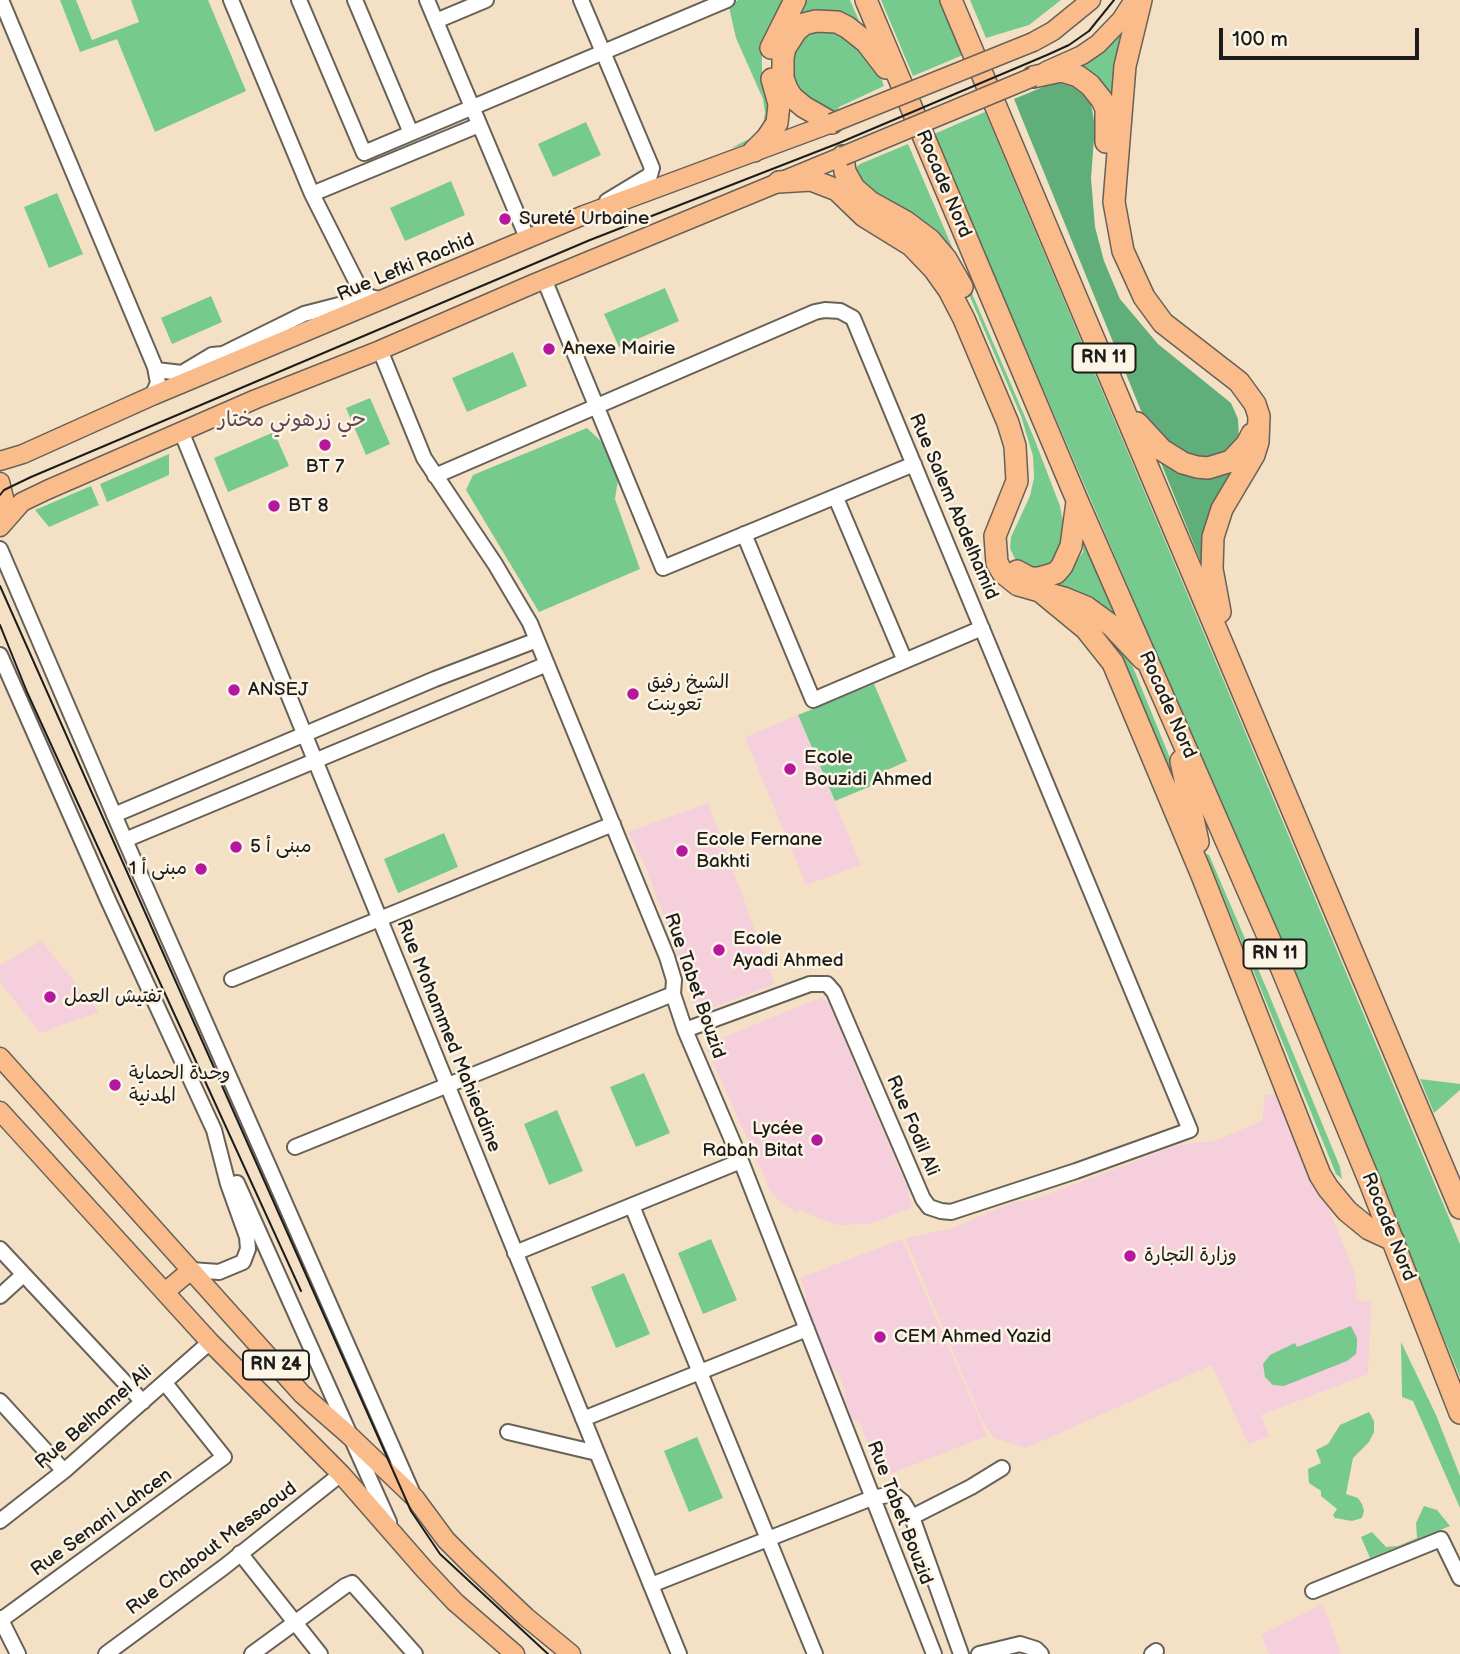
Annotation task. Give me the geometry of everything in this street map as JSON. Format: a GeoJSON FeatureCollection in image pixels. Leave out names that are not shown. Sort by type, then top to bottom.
{"type":"FeatureCollection","features":[{"type":"Feature","properties":{"kind":"highway"},"geometry":{"type":"LineString","coordinates":[[754,151],[777,123],[779,103],[770,72],[769,51],[795,0]]}},
{"type":"Feature","properties":{"kind":"highway","name":"Rocade Nord"},"geometry":{"type":"LineString","coordinates":[[866,0],[1077,500],[1274,950],[1393,1240],[1460,1413]]}},
{"type":"Feature","properties":{"kind":"highway","name":"RN 11"},"geometry":{"type":"LineString","coordinates":[[951,0],[1460,1208]]}},
{"type":"Feature","properties":{"kind":"highway"},"geometry":{"type":"LineString","coordinates":[[1141,0],[1125,66],[1114,202],[1115,220],[1128,266],[1154,311],[1179,336],[1239,382],[1255,404],[1260,429],[1258,442],[1247,469],[1222,509],[1211,552],[1217,602],[1253,717]]}},
{"type":"Feature","properties":{"kind":"highway"},"geometry":{"type":"LineString","coordinates":[[832,123],[817,116],[792,97],[783,78],[785,48],[790,38],[804,24],[827,20],[847,27],[866,42],[900,82]]}},
{"type":"Feature","properties":{"kind":"highway"},"geometry":{"type":"LineString","coordinates":[[1033,77],[1061,71],[1070,72],[1090,85],[1102,100],[1107,122],[1105,216],[1118,266],[1150,320],[1171,341],[1219,376],[1245,402],[1250,414],[1252,434],[1240,453],[1231,461],[1208,468],[1197,467],[1183,463],[1162,450],[1127,413]]}},
{"type":"Feature","properties":{"kind":"highway"},"geometry":{"type":"LineString","coordinates":[[843,156],[849,180],[862,196],[919,231],[946,259],[960,282],[998,368],[1024,431],[1029,457],[1025,496],[1005,540],[1008,559],[1021,575],[1030,578],[1047,577],[1062,566],[1071,546],[1077,500]]}},
{"type":"Feature","properties":{"kind":"highway"},"geometry":{"type":"LineString","coordinates":[[779,182],[811,180],[837,190],[864,216],[911,245],[941,278],[964,319],[1015,446],[1017,481],[995,536],[997,564],[1010,580],[1026,589],[1064,597],[1086,607],[1112,626],[1150,665]]}},
{"type":"Feature","properties":{"kind":"highway"},"geometry":{"type":"LineString","coordinates":[[1041,592],[1086,629],[1113,663],[1201,873],[1320,1175],[1347,1211],[1369,1228],[1393,1240]]}},
{"type":"Feature","properties":{"kind":"highway"},"geometry":{"type":"LineString","coordinates":[[1172,714],[1199,846],[1201,873]]}},
{"type":"Feature","properties":{"kind":"main road","name":"Rue Lefki Rachid"},"geometry":{"type":"LineString","coordinates":[[0,461],[23,454],[152,396],[181,377],[528,240],[584,215],[832,123],[1033,42],[1053,32],[1090,0]]}},
{"type":"Feature","properties":{"kind":"main road"},"geometry":{"type":"LineString","coordinates":[[0,527],[22,502],[181,432],[1082,55],[1098,44],[1121,20],[1134,0]]}},
{"type":"Feature","properties":{"kind":"main road"},"geometry":{"type":"LineString","coordinates":[[0,482],[6,506],[0,527]]}},
{"type":"Feature","properties":{"kind":"main road","name":"RN 24"},"geometry":{"type":"LineString","coordinates":[[0,1057],[302,1394],[351,1436],[415,1499],[446,1540],[470,1564],[526,1617],[571,1654]]}},
{"type":"Feature","properties":{"kind":"main road","name":"RN 24"},"geometry":{"type":"LineString","coordinates":[[0,1111],[210,1342],[341,1474],[424,1570],[455,1602],[515,1654]]}},
{"type":"Feature","properties":{"kind":"main road"},"geometry":{"type":"LineString","coordinates":[[165,1292],[191,1270]]}},
{"type":"Feature","properties":{"kind":"street"},"geometry":{"type":"LineString","coordinates":[[1,0],[156,370],[158,383],[152,396]]}},
{"type":"Feature","properties":{"kind":"street"},"geometry":{"type":"LineString","coordinates":[[232,0],[312,194],[359,287],[377,299]]}},
{"type":"Feature","properties":{"kind":"street"},"geometry":{"type":"LineString","coordinates":[[299,0],[364,153],[727,0]]}},
{"type":"Feature","properties":{"kind":"street"},"geometry":{"type":"LineString","coordinates":[[355,0],[411,133]]}},
{"type":"Feature","properties":{"kind":"street"},"geometry":{"type":"LineString","coordinates":[[426,0],[528,240]]}},
{"type":"Feature","properties":{"kind":"street"},"geometry":{"type":"LineString","coordinates":[[436,21],[486,0]]}},
{"type":"Feature","properties":{"kind":"street"},"geometry":{"type":"LineString","coordinates":[[581,0],[652,168],[650,174],[584,215]]}},
{"type":"Feature","properties":{"kind":"street"},"geometry":{"type":"LineString","coordinates":[[312,194],[479,125]]}},
{"type":"Feature","properties":{"kind":"street"},"geometry":{"type":"LineString","coordinates":[[544,279],[663,568],[914,464]]}},
{"type":"Feature","properties":{"kind":"street","name":"Rue Salem Abdelhamid"},"geometry":{"type":"LineString","coordinates":[[435,476],[815,312],[840,311],[853,318],[1190,1130]]}},
{"type":"Feature","properties":{"kind":"street","name":"Rue Tabet Bouzid"},"geometry":{"type":"LineString","coordinates":[[380,350],[424,458],[530,622],[667,957],[674,980],[673,994],[685,1030],[741,1161],[934,1654]]}},
{"type":"Feature","properties":{"kind":"street"},"geometry":{"type":"LineString","coordinates":[[156,370],[181,377]]}},
{"type":"Feature","properties":{"kind":"street","name":"Rue Mohammed Mahieddine"},"geometry":{"type":"LineString","coordinates":[[181,432],[679,1654]]}},
{"type":"Feature","properties":{"kind":"street"},"geometry":{"type":"LineString","coordinates":[[836,498],[905,661]]}},
{"type":"Feature","properties":{"kind":"street"},"geometry":{"type":"LineString","coordinates":[[744,534],[813,700],[982,628]]}},
{"type":"Feature","properties":{"kind":"street"},"geometry":{"type":"LineString","coordinates":[[0,549],[415,1499]]}},
{"type":"Feature","properties":{"kind":"street"},"geometry":{"type":"LineString","coordinates":[[114,815],[435,679],[537,640]]}},
{"type":"Feature","properties":{"kind":"street"},"geometry":{"type":"LineString","coordinates":[[0,655],[394,1533]]}},
{"type":"Feature","properties":{"kind":"street"},"geometry":{"type":"LineString","coordinates":[[125,840],[547,664]]}},
{"type":"Feature","properties":{"kind":"street"},"geometry":{"type":"LineString","coordinates":[[232,979],[613,824]]}},
{"type":"Feature","properties":{"kind":"street","name":"Rue Fodil Ali"},"geometry":{"type":"LineString","coordinates":[[685,1030],[810,984],[827,984],[834,992],[923,1199],[929,1207],[941,1211],[951,1212],[1190,1130]]}},
{"type":"Feature","properties":{"kind":"street"},"geometry":{"type":"LineString","coordinates":[[295,1147],[673,994]]}},
{"type":"Feature","properties":{"kind":"street"},"geometry":{"type":"LineString","coordinates":[[191,1270],[219,1272],[230,1269],[243,1262],[248,1250],[247,1237],[228,1184],[214,1130]]}},
{"type":"Feature","properties":{"kind":"street"},"geometry":{"type":"LineString","coordinates":[[515,1253],[741,1161]]}},
{"type":"Feature","properties":{"kind":"street"},"geometry":{"type":"LineString","coordinates":[[632,1206],[815,1654]]}},
{"type":"Feature","properties":{"kind":"street"},"geometry":{"type":"LineString","coordinates":[[0,1249],[143,1402]]}},
{"type":"Feature","properties":{"kind":"street"},"geometry":{"type":"LineString","coordinates":[[0,1296],[23,1275]]}},
{"type":"Feature","properties":{"kind":"street"},"geometry":{"type":"LineString","coordinates":[[583,1419],[807,1329]]}},
{"type":"Feature","properties":{"kind":"street","name":"Rue Belhamel Ali"},"geometry":{"type":"LineString","coordinates":[[0,1521],[64,1471],[210,1342]]}},
{"type":"Feature","properties":{"kind":"street","name":"Rue Senani Lahcen"},"geometry":{"type":"LineString","coordinates":[[1,1619],[224,1457],[165,1383]]}},
{"type":"Feature","properties":{"kind":"street"},"geometry":{"type":"LineString","coordinates":[[0,1401],[64,1471]]}},
{"type":"Feature","properties":{"kind":"street"},"geometry":{"type":"LineString","coordinates":[[508,1433],[597,1453]]}},
{"type":"Feature","properties":{"kind":"street"},"geometry":{"type":"LineString","coordinates":[[912,1517],[1002,1468]]}},
{"type":"Feature","properties":{"kind":"street","name":"Rue Chabout Messaoud"},"geometry":{"type":"LineString","coordinates":[[106,1654],[341,1474]]}},
{"type":"Feature","properties":{"kind":"street"},"geometry":{"type":"LineString","coordinates":[[651,1585],[873,1498],[893,1494],[903,1502],[912,1517],[961,1654]]}},
{"type":"Feature","properties":{"kind":"street"},"geometry":{"type":"LineString","coordinates":[[1312,1591],[1441,1539],[1460,1578]]}},
{"type":"Feature","properties":{"kind":"street"},"geometry":{"type":"LineString","coordinates":[[240,1553],[320,1654]]}},
{"type":"Feature","properties":{"kind":"street"},"geometry":{"type":"LineString","coordinates":[[252,1654],[352,1583],[415,1654]]}},
{"type":"Feature","properties":{"kind":"street"},"geometry":{"type":"LineString","coordinates":[[1,1619],[18,1654]]}},
{"type":"Feature","properties":{"kind":"street"},"geometry":{"type":"LineString","coordinates":[[979,1654],[1020,1644],[1036,1648],[1041,1654]]}},
{"type":"Feature","properties":{"kind":"shaded area","name":"Ecole Bouzidi Ahmed"},"geometry":{"type":"Polygon","coordinates":[[[798,715],[861,865],[806,885],[745,737],[798,715]]]}},
{"type":"Feature","properties":{"kind":"shaded area"},"geometry":{"type":"Polygon","coordinates":[[[708,803],[775,984],[698,1013],[647,870],[628,832],[708,803]]]}},
{"type":"Feature","properties":{"kind":"shaded area","name":"تفتيش العمل"},"geometry":{"type":"Polygon","coordinates":[[[41,941],[99,1012],[40,1033],[0,982],[0,965],[41,941]]]}},
{"type":"Feature","properties":{"kind":"shaded area","name":"Lycée Rabah Bitat"},"geometry":{"type":"Polygon","coordinates":[[[822,997],[828,1002],[905,1183],[912,1189],[907,1192],[913,1207],[870,1224],[837,1225],[801,1209],[796,1213],[774,1196],[766,1185],[767,1182],[705,1045],[822,997]]]}},
{"type":"Feature","properties":{"kind":"shaded area","name":"وزارة التجارة"},"geometry":{"type":"Polygon","coordinates":[[[1283,1092],[1355,1274],[1357,1300],[1371,1302],[1368,1374],[1261,1415],[1269,1436],[1248,1444],[1212,1365],[1026,1448],[994,1438],[983,1423],[905,1238],[949,1229],[1017,1201],[1032,1200],[1178,1145],[1214,1141],[1262,1121],[1265,1095],[1283,1092]]]}},
{"type":"Feature","properties":{"kind":"shaded area","name":"CEM Ahmed Yazid"},"geometry":{"type":"Polygon","coordinates":[[[902,1239],[987,1436],[882,1477],[859,1422],[850,1418],[843,1398],[845,1391],[837,1372],[828,1366],[804,1307],[806,1294],[800,1278],[902,1239]]]}},
{"type":"Feature","properties":{"kind":"shaded area"},"geometry":{"type":"Polygon","coordinates":[[[1323,1604],[1341,1654],[1269,1654],[1261,1635],[1323,1604]]]}},
{"type":"Feature","properties":{"kind":"green space"},"geometry":{"type":"Polygon","coordinates":[[[60,0],[76,0],[92,40],[139,22],[131,0],[208,0],[246,91],[155,132],[117,39],[80,52],[60,0]]]}},
{"type":"Feature","properties":{"kind":"green space"},"geometry":{"type":"Polygon","coordinates":[[[738,0],[787,0],[765,40],[762,56],[762,72],[775,107],[760,140],[731,148],[751,138],[763,125],[765,113],[763,99],[736,38],[729,7],[738,0]]]}},
{"type":"Feature","properties":{"kind":"green space"},"geometry":{"type":"Polygon","coordinates":[[[802,0],[850,0],[863,30],[848,18],[778,43],[802,0]]]}},
{"type":"Feature","properties":{"kind":"green space"},"geometry":{"type":"Polygon","coordinates":[[[881,0],[939,0],[963,55],[913,76],[881,0]]]}},
{"type":"Feature","properties":{"kind":"green space"},"geometry":{"type":"Polygon","coordinates":[[[970,0],[1061,0],[1029,25],[986,38],[970,0]]]}},
{"type":"Feature","properties":{"kind":"green space"},"geometry":{"type":"Polygon","coordinates":[[[1129,21],[1114,112],[1072,67],[1104,49],[1129,21]]]}},
{"type":"Feature","properties":{"kind":"green space"},"geometry":{"type":"Polygon","coordinates":[[[813,25],[843,30],[880,75],[884,86],[839,107],[834,116],[812,106],[791,78],[793,42],[813,25]]]}},
{"type":"Feature","properties":{"kind":"green space"},"geometry":{"type":"Polygon","coordinates":[[[1055,82],[1077,88],[1091,104],[1095,126],[1091,178],[1095,227],[1104,261],[1120,299],[1158,344],[1231,403],[1238,419],[1239,438],[1230,453],[1216,460],[1182,455],[1146,423],[1014,99],[1055,82]]]}},
{"type":"Feature","properties":{"kind":"green space"},"geometry":{"type":"Polygon","coordinates":[[[985,112],[1460,1244],[1460,1377],[1280,941],[934,134],[985,112]]]}},
{"type":"Feature","properties":{"kind":"green space"},"geometry":{"type":"Polygon","coordinates":[[[586,122],[601,155],[553,177],[538,144],[586,122]]]}},
{"type":"Feature","properties":{"kind":"green space"},"geometry":{"type":"Polygon","coordinates":[[[908,144],[1034,438],[1060,506],[1066,537],[1051,567],[1025,568],[1015,559],[1010,548],[1011,537],[1030,496],[1034,478],[1033,456],[1021,416],[965,285],[870,197],[854,169],[908,144]]]}},
{"type":"Feature","properties":{"kind":"green space"},"geometry":{"type":"Polygon","coordinates":[[[451,181],[465,215],[405,241],[390,208],[451,181]]]}},
{"type":"Feature","properties":{"kind":"green space"},"geometry":{"type":"Polygon","coordinates":[[[57,193],[83,254],[49,268],[24,207],[57,193]]]}},
{"type":"Feature","properties":{"kind":"green space"},"geometry":{"type":"Polygon","coordinates":[[[665,288],[679,321],[619,347],[604,314],[665,288]]]}},
{"type":"Feature","properties":{"kind":"green space"},"geometry":{"type":"Polygon","coordinates":[[[211,296],[222,322],[172,344],[161,318],[211,296]]]}},
{"type":"Feature","properties":{"kind":"green space"},"geometry":{"type":"Polygon","coordinates":[[[513,352],[527,386],[467,412],[452,378],[513,352]]]}},
{"type":"Feature","properties":{"kind":"green space"},"geometry":{"type":"Polygon","coordinates":[[[370,398],[390,444],[366,455],[346,408],[370,398]]]}},
{"type":"Feature","properties":{"kind":"green space"},"geometry":{"type":"Polygon","coordinates":[[[587,428],[604,444],[618,480],[615,499],[640,569],[539,612],[466,490],[473,475],[587,428]]]}},
{"type":"Feature","properties":{"kind":"green space"},"geometry":{"type":"Polygon","coordinates":[[[274,432],[289,466],[228,492],[214,458],[274,432]]]}},
{"type":"Feature","properties":{"kind":"green space"},"geometry":{"type":"Polygon","coordinates":[[[169,454],[169,475],[107,502],[100,484],[169,454]]]}},
{"type":"Feature","properties":{"kind":"green space"},"geometry":{"type":"Polygon","coordinates":[[[1159,458],[1241,464],[1205,572],[1159,458]]]}},
{"type":"Feature","properties":{"kind":"green space"},"geometry":{"type":"Polygon","coordinates":[[[91,486],[99,505],[49,527],[35,510],[91,486]]]}},
{"type":"Feature","properties":{"kind":"green space"},"geometry":{"type":"Polygon","coordinates":[[[1083,538],[1120,626],[1044,584],[1071,570],[1083,552],[1083,538]]]}},
{"type":"Feature","properties":{"kind":"green space"},"geometry":{"type":"Polygon","coordinates":[[[1116,643],[1123,650],[1133,667],[1185,795],[1178,804],[1109,647],[1116,643]]]}},
{"type":"Feature","properties":{"kind":"green space"},"geometry":{"type":"Polygon","coordinates":[[[874,684],[907,761],[874,776],[876,784],[835,801],[798,715],[874,684]]]}},
{"type":"Feature","properties":{"kind":"green space"},"geometry":{"type":"Polygon","coordinates":[[[444,833],[458,867],[398,893],[384,859],[444,833]]]}},
{"type":"Feature","properties":{"kind":"green space"},"geometry":{"type":"Polygon","coordinates":[[[1206,854],[1209,855],[1268,992],[1340,1167],[1342,1179],[1336,1174],[1206,854]]]}},
{"type":"Feature","properties":{"kind":"green space"},"geometry":{"type":"Polygon","coordinates":[[[644,1073],[670,1133],[636,1147],[610,1087],[644,1073]]]}},
{"type":"Feature","properties":{"kind":"green space"},"geometry":{"type":"Polygon","coordinates":[[[1420,1079],[1460,1084],[1460,1090],[1434,1113],[1420,1079]]]}},
{"type":"Feature","properties":{"kind":"green space"},"geometry":{"type":"Polygon","coordinates":[[[557,1110],[583,1171],[549,1185],[524,1124],[557,1110]]]}},
{"type":"Feature","properties":{"kind":"green space"},"geometry":{"type":"Polygon","coordinates":[[[711,1239],[737,1300],[703,1314],[678,1253],[711,1239]]]}},
{"type":"Feature","properties":{"kind":"green space"},"geometry":{"type":"Polygon","coordinates":[[[624,1273],[650,1334],[616,1348],[591,1287],[624,1273]]]}},
{"type":"Feature","properties":{"kind":"green space"},"geometry":{"type":"Polygon","coordinates":[[[1351,1326],[1357,1338],[1357,1346],[1356,1354],[1347,1361],[1284,1386],[1273,1385],[1265,1377],[1263,1364],[1270,1355],[1295,1343],[1297,1347],[1351,1326]]]}},
{"type":"Feature","properties":{"kind":"green space"},"geometry":{"type":"Polygon","coordinates":[[[1401,1342],[1436,1415],[1460,1476],[1460,1508],[1413,1401],[1402,1397],[1401,1342]]]}},
{"type":"Feature","properties":{"kind":"green space"},"geometry":{"type":"Polygon","coordinates":[[[1369,1412],[1374,1421],[1374,1432],[1369,1442],[1353,1458],[1346,1494],[1358,1498],[1362,1504],[1362,1518],[1352,1521],[1335,1518],[1333,1515],[1337,1509],[1321,1496],[1321,1491],[1309,1483],[1308,1469],[1321,1463],[1316,1450],[1328,1444],[1340,1425],[1369,1412]]]}},
{"type":"Feature","properties":{"kind":"green space"},"geometry":{"type":"Polygon","coordinates":[[[697,1437],[723,1498],[689,1512],[664,1451],[697,1437]]]}},
{"type":"Feature","properties":{"kind":"green space"},"geometry":{"type":"Polygon","coordinates":[[[1424,1506],[1437,1510],[1450,1526],[1370,1558],[1361,1537],[1372,1532],[1386,1547],[1398,1546],[1417,1538],[1416,1523],[1424,1506]]]}},
{"type":"Feature","properties":{"kind":"tram line"},"geometry":{"type":"LineString","coordinates":[[0,495],[4,490],[31,477],[590,240],[839,143],[1047,55],[1069,45],[1089,31],[1114,0]]}},
{"type":"Feature","properties":{"kind":"tram line"},"geometry":{"type":"LineString","coordinates":[[0,586],[411,1511],[440,1554],[548,1654]]}},
{"type":"Feature","properties":{"kind":"tram line"},"geometry":{"type":"LineString","coordinates":[[0,625],[27,692],[301,1291]]}},
{"type":"Feature","properties":{"kind":"place","name":"Sureté Urbaine"},"geometry":{"type":"Point","coordinates":[505,219]}},
{"type":"Feature","properties":{"kind":"place","name":"Anexe Mairie"},"geometry":{"type":"Point","coordinates":[549,349]}},
{"type":"Feature","properties":{"kind":"place","name":"BT 7"},"geometry":{"type":"Point","coordinates":[325,445]}},
{"type":"Feature","properties":{"kind":"place","name":"BT 8"},"geometry":{"type":"Point","coordinates":[274,506]}},
{"type":"Feature","properties":{"kind":"place","name":"ANSEJ"},"geometry":{"type":"Point","coordinates":[234,690]}},
{"type":"Feature","properties":{"kind":"place","name":"الشيخ رفيق تعوينت"},"geometry":{"type":"Point","coordinates":[633,694]}},
{"type":"Feature","properties":{"kind":"place","name":"Ecole Bouzidi Ahmed"},"geometry":{"type":"Point","coordinates":[790,769]}},
{"type":"Feature","properties":{"kind":"place","name":"مبنى أ 5"},"geometry":{"type":"Point","coordinates":[236,847]}},
{"type":"Feature","properties":{"kind":"place","name":"Ecole Fernane Bakhti"},"geometry":{"type":"Point","coordinates":[682,851]}},
{"type":"Feature","properties":{"kind":"place","name":"مبنى أ 1"},"geometry":{"type":"Point","coordinates":[201,869]}},
{"type":"Feature","properties":{"kind":"place","name":"Ecole Ayadi Ahmed"},"geometry":{"type":"Point","coordinates":[719,950]}},
{"type":"Feature","properties":{"kind":"place","name":"تفتيش العمل"},"geometry":{"type":"Point","coordinates":[50,997]}},
{"type":"Feature","properties":{"kind":"place","name":"وحدة الحماية المدنية"},"geometry":{"type":"Point","coordinates":[115,1085]}},
{"type":"Feature","properties":{"kind":"place","name":"Lycée Rabah Bitat"},"geometry":{"type":"Point","coordinates":[817,1140]}},
{"type":"Feature","properties":{"kind":"place","name":"وزارة التجارة"},"geometry":{"type":"Point","coordinates":[1130,1256]}},
{"type":"Feature","properties":{"kind":"place","name":"CEM Ahmed Yazid"},"geometry":{"type":"Point","coordinates":[880,1337]}},
{"type":"Feature","properties":{"kind":"district","name":"حي زرهوني مختار"},"geometry":{"type":"Point","coordinates":[292,421]}}]}
